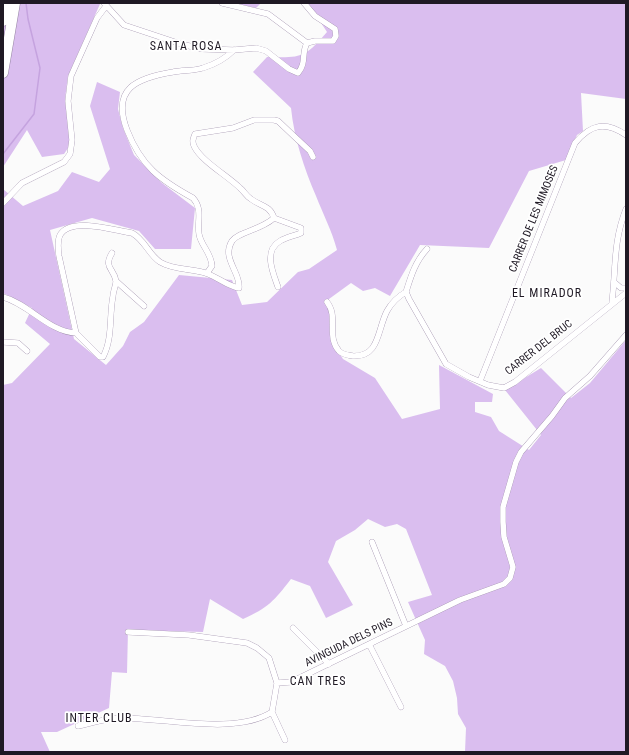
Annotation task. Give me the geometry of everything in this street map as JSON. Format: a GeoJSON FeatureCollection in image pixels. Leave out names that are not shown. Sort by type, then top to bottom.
{"type":"FeatureCollection","features":[{"type":"Feature","properties":{"kind":"highway"},"geometry":{"type":"LineString","coordinates":[[3,21],[6,3]]}},
{"type":"Feature","properties":{"kind":"highway"},"geometry":{"type":"LineString","coordinates":[[3,73],[15,3]]}},
{"type":"Feature","properties":{"kind":"street"},"geometry":{"type":"LineString","coordinates":[[222,3],[268,14],[307,43]]}},
{"type":"Feature","properties":{"kind":"street"},"geometry":{"type":"LineString","coordinates":[[3,203],[22,183],[64,162],[70,154],[72,140],[68,101],[71,76],[105,4],[124,25],[174,42],[202,49],[234,50],[256,48],[266,51],[289,69],[298,73],[303,66],[304,48],[307,43],[315,40],[333,41],[336,36],[335,29],[314,16],[304,3]]}},
{"type":"Feature","properties":{"kind":"street"},"geometry":{"type":"LineString","coordinates":[[207,273],[212,266],[211,256],[199,236],[200,213],[197,203],[193,198],[159,176],[145,164],[136,151],[127,129],[122,107],[127,90],[135,83],[172,72],[202,68],[225,59],[234,50]]}},
{"type":"Feature","properties":{"kind":"street"},"geometry":{"type":"LineString","coordinates":[[274,218],[272,211],[268,207],[252,200],[231,179],[202,155],[194,145],[193,140],[195,134],[232,128],[254,120],[274,120],[278,121],[310,151],[313,157]]}},
{"type":"Feature","properties":{"kind":"street","name":"CARRER DE LES MIMOSES"},"geometry":{"type":"LineString","coordinates":[[480,381],[575,143],[582,134],[595,126],[611,126],[626,135]]}},
{"type":"Feature","properties":{"kind":"street"},"geometry":{"type":"LineString","coordinates":[[612,302],[615,283],[615,248],[620,224],[626,209]]}},
{"type":"Feature","properties":{"kind":"street"},"geometry":{"type":"LineString","coordinates":[[116,281],[112,297],[107,349],[103,357],[100,357],[93,352],[76,333],[57,244],[60,234],[68,228],[97,226],[132,233],[137,236],[151,255],[169,266],[207,273],[232,287],[239,288],[240,283],[229,258],[230,245],[236,236],[260,228],[274,218]]}},
{"type":"Feature","properties":{"kind":"street"},"geometry":{"type":"LineString","coordinates":[[274,218],[301,228],[301,233],[278,242],[272,250],[270,266],[278,287]]}},
{"type":"Feature","properties":{"kind":"street"},"geometry":{"type":"LineString","coordinates":[[326,302],[332,308],[333,339],[340,352],[347,355],[362,356],[367,354],[375,345],[386,312],[394,300],[406,292],[418,259],[427,249]]}},
{"type":"Feature","properties":{"kind":"street"},"geometry":{"type":"LineString","coordinates":[[112,253],[108,259],[108,264],[116,281],[144,306]]}},
{"type":"Feature","properties":{"kind":"street"},"geometry":{"type":"LineString","coordinates":[[615,283],[621,288],[626,288]]}},
{"type":"Feature","properties":{"kind":"street","name":"CARRER DEL BRUC"},"geometry":{"type":"LineString","coordinates":[[406,292],[431,340],[446,364],[469,377],[488,385],[504,388],[515,382],[612,302],[626,293]]}},
{"type":"Feature","properties":{"kind":"street"},"geometry":{"type":"LineString","coordinates":[[3,297],[18,303],[62,330],[76,333]]}},
{"type":"Feature","properties":{"kind":"street","name":"AVINGUDA DELS PINS"},"geometry":{"type":"LineString","coordinates":[[278,683],[290,682],[460,600],[504,584],[510,578],[513,567],[504,537],[503,507],[516,462],[521,452],[552,416],[565,398],[590,376],[626,335]]}},
{"type":"Feature","properties":{"kind":"street"},"geometry":{"type":"LineString","coordinates":[[3,342],[7,341],[18,343],[27,351]]}},
{"type":"Feature","properties":{"kind":"street"},"geometry":{"type":"LineString","coordinates":[[372,542],[406,626]]}},
{"type":"Feature","properties":{"kind":"street"},"geometry":{"type":"LineString","coordinates":[[293,628],[329,664]]}},
{"type":"Feature","properties":{"kind":"street"},"geometry":{"type":"LineString","coordinates":[[128,632],[189,635],[247,643],[257,648],[269,658],[278,683],[272,712],[285,740]]}},
{"type":"Feature","properties":{"kind":"street"},"geometry":{"type":"LineString","coordinates":[[369,644],[401,707]]}},
{"type":"Feature","properties":{"kind":"street"},"geometry":{"type":"LineString","coordinates":[[78,726],[116,718],[233,725],[261,720],[272,712]]}},
{"type":"Feature","properties":{"kind":"shaded area"},"geometry":{"type":"Polygon","coordinates":[[[3,3],[100,4],[68,76],[65,99],[70,145],[64,154],[42,157],[27,130],[3,167],[3,3]]]}},
{"type":"Feature","properties":{"kind":"shaded area"},"geometry":{"type":"Polygon","coordinates":[[[234,3],[261,3],[256,8],[234,3]]]}},
{"type":"Feature","properties":{"kind":"shaded area"},"geometry":{"type":"Polygon","coordinates":[[[308,3],[626,3],[626,99],[581,93],[583,131],[577,135],[566,160],[529,171],[489,248],[420,245],[390,296],[375,288],[363,291],[351,283],[329,299],[330,339],[343,359],[375,378],[402,419],[440,409],[439,365],[493,394],[492,402],[475,402],[475,412],[491,417],[499,431],[529,450],[541,435],[505,390],[541,368],[571,398],[590,383],[626,340],[626,752],[465,752],[466,728],[458,714],[457,698],[453,681],[445,666],[424,654],[425,640],[408,602],[432,595],[406,529],[397,524],[385,527],[368,519],[355,530],[336,541],[328,562],[353,605],[326,618],[310,586],[291,579],[270,603],[259,611],[243,619],[210,599],[203,632],[128,630],[127,673],[112,672],[109,708],[57,732],[41,732],[50,752],[3,752],[3,385],[12,383],[50,344],[25,323],[32,308],[3,293],[3,189],[23,206],[58,191],[72,172],[99,182],[110,169],[90,106],[97,82],[120,92],[118,109],[123,128],[134,155],[162,183],[195,208],[191,249],[155,249],[139,231],[92,218],[50,230],[74,339],[106,365],[123,346],[130,332],[144,322],[179,275],[232,280],[242,305],[267,302],[298,272],[309,269],[337,250],[304,164],[294,130],[291,108],[253,72],[267,57],[302,55],[320,41],[327,32],[308,3]]]}},
{"type":"Feature","properties":{"kind":"waterway"},"geometry":{"type":"LineString","coordinates":[[3,154],[34,114],[40,68],[28,19],[26,3]]}},
{"type":"Feature","properties":{"kind":"district","name":"SANTA ROSA"},"geometry":{"type":"Point","coordinates":[186,47]}},
{"type":"Feature","properties":{"kind":"district","name":"EL MIRADOR"},"geometry":{"type":"Point","coordinates":[547,294]}},
{"type":"Feature","properties":{"kind":"district","name":"CAN TRES"},"geometry":{"type":"Point","coordinates":[318,682]}},
{"type":"Feature","properties":{"kind":"district","name":"INTER CLUB"},"geometry":{"type":"Point","coordinates":[99,719]}}]}
